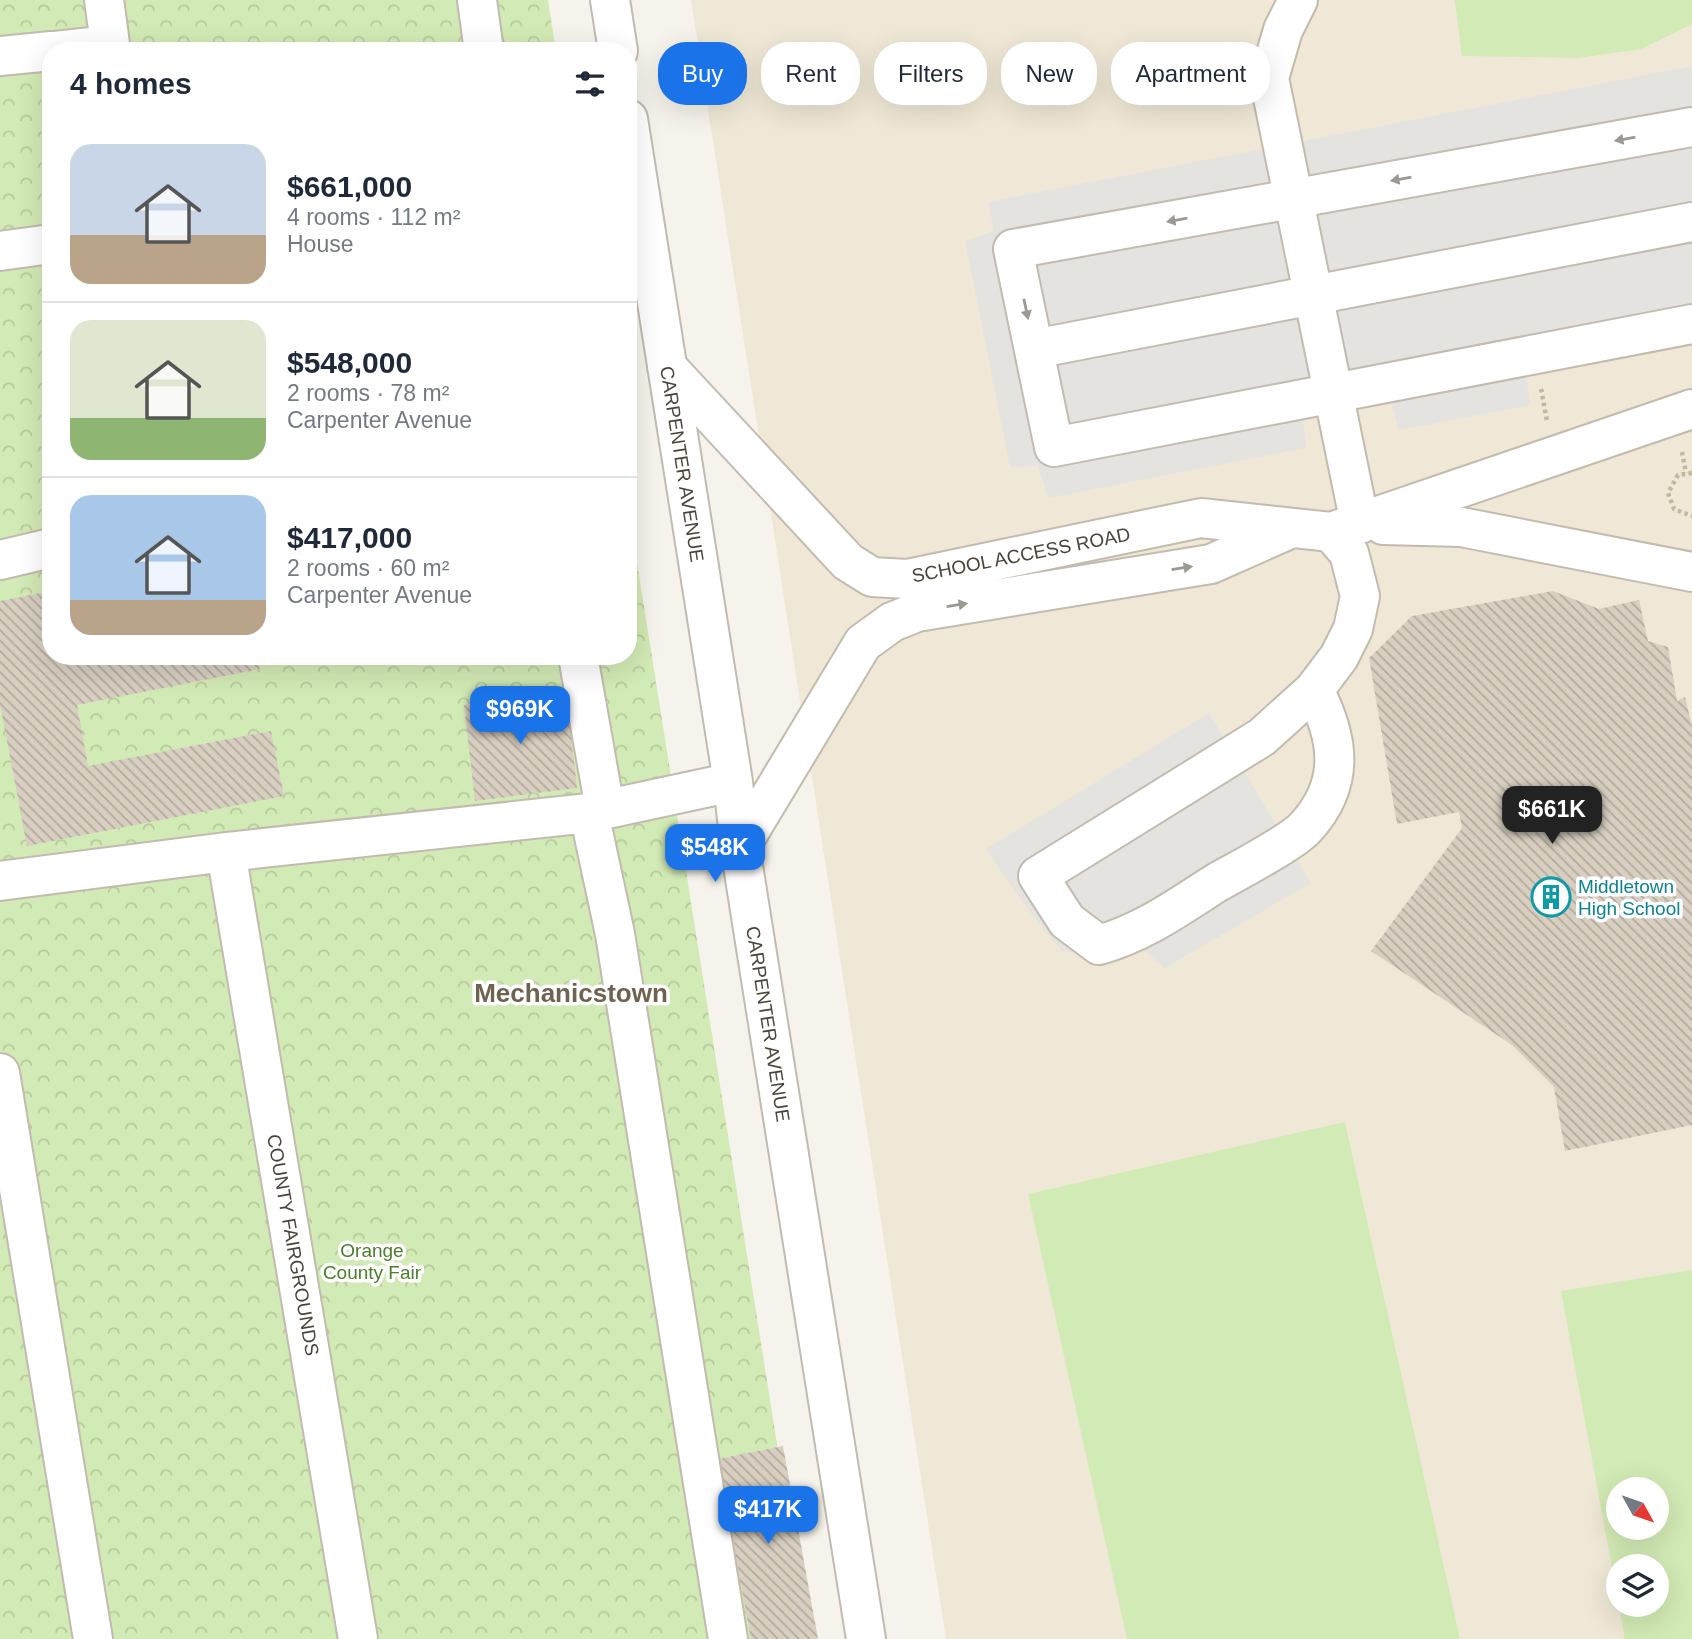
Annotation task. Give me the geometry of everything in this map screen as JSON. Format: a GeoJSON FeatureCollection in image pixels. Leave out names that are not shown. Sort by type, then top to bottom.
{"type":"FeatureCollection","features":[{"type":"Feature","properties":{"kind":"street"},"geometry":{"type":"LineString","coordinates":[[104,0],[109,42]]}},
{"type":"Feature","properties":{"kind":"street"},"geometry":{"type":"LineString","coordinates":[[477,0],[483,42]]}},
{"type":"Feature","properties":{"kind":"street"},"geometry":{"type":"LineString","coordinates":[[610,0],[617,42]]}},
{"type":"Feature","properties":{"kind":"street"},"geometry":{"type":"LineString","coordinates":[[1298,0],[1283,30],[1269,78],[1335,393],[1329,528],[1349,553],[1360,596],[1353,629],[1339,657],[1314,690],[1262,737],[1038,876],[1067,921],[1099,944],[1133,935],[1305,828],[1327,797],[1336,763],[1329,719],[1314,690]]}},
{"type":"Feature","properties":{"kind":"street"},"geometry":{"type":"LineString","coordinates":[[0,56],[42,52]]}},
{"type":"Feature","properties":{"kind":"street"},"geometry":{"type":"LineString","coordinates":[[1692,127],[1013,249],[1054,447],[1692,324]]}},
{"type":"Feature","properties":{"kind":"street","name":"CARPENTER AVENUE"},"geometry":{"type":"LineString","coordinates":[[637,195],[733,782],[740,848],[866,1639]]}},
{"type":"Feature","properties":{"kind":"street"},"geometry":{"type":"LineString","coordinates":[[1034,349],[1692,222]]}},
{"type":"Feature","properties":{"kind":"street"},"geometry":{"type":"LineString","coordinates":[[0,251],[42,245]]}},
{"type":"Feature","properties":{"kind":"street","name":"SCHOOL ACCESS ROAD"},"geometry":{"type":"LineString","coordinates":[[667,368],[848,562],[872,577],[905,604]]}},
{"type":"Feature","properties":{"kind":"street","name":"SCHOOL ACCESS ROAD"},"geometry":{"type":"LineString","coordinates":[[1329,528],[1692,409]]}},
{"type":"Feature","properties":{"kind":"street","name":"SCHOOL ACCESS ROAD"},"geometry":{"type":"LineString","coordinates":[[740,848],[863,643],[905,604],[1201,518],[1329,528],[1461,527],[1692,572]]}},
{"type":"Feature","properties":{"kind":"street"},"geometry":{"type":"LineString","coordinates":[[0,560],[42,550]]}},
{"type":"Feature","properties":{"kind":"street"},"geometry":{"type":"LineString","coordinates":[[579,665],[615,934],[728,1639]]}},
{"type":"Feature","properties":{"kind":"street"},"geometry":{"type":"LineString","coordinates":[[0,881],[226,852],[597,811],[733,782]]}},
{"type":"Feature","properties":{"kind":"street","name":"COUNTY FAIRGROUNDS"},"geometry":{"type":"LineString","coordinates":[[226,852],[358,1639]]}},
{"type":"Feature","properties":{"kind":"street"},"geometry":{"type":"LineString","coordinates":[[0,1073],[93,1639]]}},
{"type":"Feature","properties":{"kind":"path"},"geometry":{"type":"LineString","coordinates":[[1540,383],[1548,425]]}},
{"type":"Feature","properties":{"kind":"path"},"geometry":{"type":"LineString","coordinates":[[1692,473],[1678,475],[1668,493],[1674,509],[1692,516]]}},
{"type":"Feature","properties":{"kind":"shaded area"},"geometry":{"type":"Polygon","coordinates":[[[691,0],[1692,0],[1692,1639],[946,1639],[707,105],[747,105],[747,42],[698,42],[691,0]]]}},
{"type":"Feature","properties":{"kind":"shaded area"},"geometry":{"type":"Polygon","coordinates":[[[1692,66],[1692,337],[1661,341],[1526,377],[1530,405],[1399,430],[1391,401],[1303,418],[1306,448],[1048,498],[1038,466],[1010,467],[965,241],[994,231],[988,202],[1692,66]]]}},
{"type":"Feature","properties":{"kind":"shaded area"},"geometry":{"type":"Polygon","coordinates":[[[1209,713],[1311,883],[1165,968],[1144,950],[1108,961],[1062,951],[1029,911],[986,849],[1209,713]]]}},
{"type":"Feature","properties":{"kind":"green space","name":"Orange County Fair"},"geometry":{"type":"Polygon","coordinates":[[[0,0],[548,0],[555,42],[42,42],[42,665],[637,665],[637,563],[808,1639],[0,1639],[0,0]]]}},
{"type":"Feature","properties":{"kind":"green space"},"geometry":{"type":"Polygon","coordinates":[[[1455,0],[1692,0],[1692,24],[1641,49],[1578,58],[1462,56],[1455,0]]]}},
{"type":"Feature","properties":{"kind":"green space"},"geometry":{"type":"Polygon","coordinates":[[[1345,1122],[1460,1639],[1127,1639],[1028,1194],[1345,1122]]]}},
{"type":"Feature","properties":{"kind":"green space"},"geometry":{"type":"Polygon","coordinates":[[[1692,1270],[1692,1639],[1625,1639],[1621,1617],[1669,1617],[1669,1554],[1609,1554],[1607,1540],[1670,1540],[1670,1477],[1606,1477],[1606,1536],[1561,1291],[1692,1270]]]}},
{"type":"Feature","properties":{"kind":"building","name":"Middletown High School"},"geometry":{"type":"Polygon","coordinates":[[[1553,591],[1599,609],[1639,600],[1648,641],[1668,647],[1677,701],[1685,697],[1692,726],[1692,1125],[1565,1151],[1554,1087],[1512,1045],[1371,951],[1462,828],[1459,812],[1397,824],[1369,658],[1412,616],[1553,591]]]}},
{"type":"Feature","properties":{"kind":"building"},"geometry":{"type":"Polygon","coordinates":[[[42,593],[42,665],[259,665],[260,669],[77,705],[88,766],[271,731],[284,796],[27,846],[0,704],[0,601],[42,593]]]}},
{"type":"Feature","properties":{"kind":"building"},"geometry":{"type":"Polygon","coordinates":[[[566,692],[577,788],[475,801],[464,705],[566,692]]]}},
{"type":"Feature","properties":{"kind":"building"},"geometry":{"type":"Polygon","coordinates":[[[783,1446],[818,1639],[751,1639],[718,1459],[783,1446]]]}},
{"type":"Feature","properties":{"kind":"place","name":"Middletown High School"},"geometry":{"type":"Point","coordinates":[1551,897]}},
{"type":"Feature","properties":{"kind":"district","name":"Mechanicstown"},"geometry":{"type":"Point","coordinates":[571,993]}}]}
